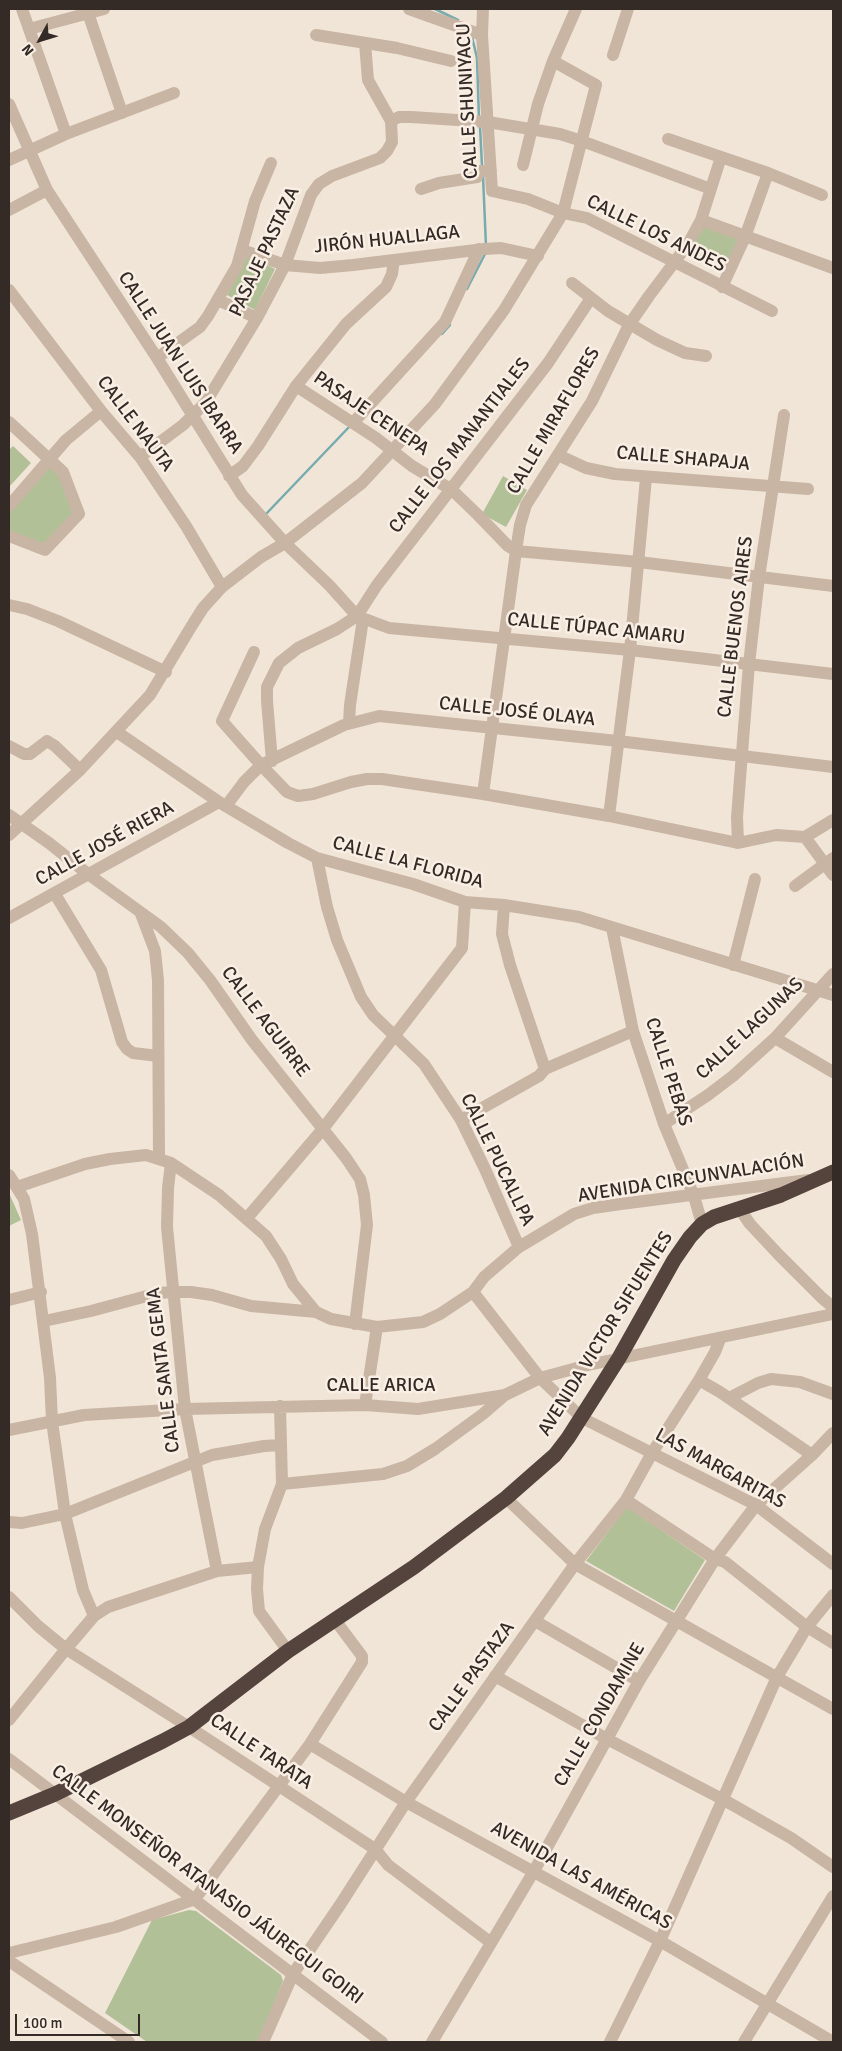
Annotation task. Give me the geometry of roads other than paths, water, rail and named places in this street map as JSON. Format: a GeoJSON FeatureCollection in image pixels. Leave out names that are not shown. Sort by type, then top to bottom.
{"type":"FeatureCollection","features":[{"type":"Feature","properties":{"kind":"highway","name":"AVENIDA VICTOR SIFUENTES"},"geometry":{"type":"LineString","coordinates":[[9,1813],[55,1794],[189,1727],[288,1651],[414,1567],[506,1498],[555,1455],[582,1418],[674,1260],[702,1224],[714,1216],[781,1195],[827,1175]]}},
{"type":"Feature","properties":{"kind":"street"},"geometry":{"type":"LineString","coordinates":[[22,9],[66,134]]}},
{"type":"Feature","properties":{"kind":"street"},"geometry":{"type":"LineString","coordinates":[[29,30],[104,9]]}},
{"type":"Feature","properties":{"kind":"street"},"geometry":{"type":"LineString","coordinates":[[409,9],[482,35]]}},
{"type":"Feature","properties":{"kind":"street","name":"CALLE SHUNIYACU"},"geometry":{"type":"LineString","coordinates":[[483,9],[482,122],[485,171],[492,190]]}},
{"type":"Feature","properties":{"kind":"street"},"geometry":{"type":"LineString","coordinates":[[523,165],[538,104],[553,61],[576,9]]}},
{"type":"Feature","properties":{"kind":"street"},"geometry":{"type":"LineString","coordinates":[[613,55],[628,9]]}},
{"type":"Feature","properties":{"kind":"street"},"geometry":{"type":"LineString","coordinates":[[88,13],[122,113]]}},
{"type":"Feature","properties":{"kind":"street"},"geometry":{"type":"LineString","coordinates":[[316,35],[397,48],[451,61]]}},
{"type":"Feature","properties":{"kind":"street"},"geometry":{"type":"LineString","coordinates":[[366,43],[368,80],[391,121],[399,117],[411,117],[482,122],[532,130],[582,141],[711,190]]}},
{"type":"Feature","properties":{"kind":"street"},"geometry":{"type":"LineString","coordinates":[[9,835],[80,770],[150,695],[166,672],[203,608],[222,587],[261,557],[285,543],[362,483],[435,404],[504,310],[563,213],[596,85],[553,61]]}},
{"type":"Feature","properties":{"kind":"street"},"geometry":{"type":"LineString","coordinates":[[9,160],[66,134],[174,93]]}},
{"type":"Feature","properties":{"kind":"street","name":"CALLE JUAN LUIS IBARRA"},"geometry":{"type":"LineString","coordinates":[[9,104],[47,190],[157,358],[229,476],[242,495],[285,543],[360,618]]}},
{"type":"Feature","properties":{"kind":"street","name":"PASAJE PASTAZA"},"geometry":{"type":"LineString","coordinates":[[140,457],[192,416],[206,402],[257,318],[284,265],[311,195],[319,184],[332,176],[380,158],[392,142],[391,121]]}},
{"type":"Feature","properties":{"kind":"street"},"geometry":{"type":"LineString","coordinates":[[668,139],[768,173],[822,195]]}},
{"type":"Feature","properties":{"kind":"street","name":"CALLE MIRAFLORES"},"geometry":{"type":"LineString","coordinates":[[483,794],[516,551],[520,525],[526,505],[592,401],[630,325],[648,296],[688,244],[700,220],[721,157]]}},
{"type":"Feature","properties":{"kind":"street"},"geometry":{"type":"LineString","coordinates":[[157,358],[200,327],[218,300],[237,266],[255,201],[271,163]]}},
{"type":"Feature","properties":{"kind":"street"},"geometry":{"type":"LineString","coordinates":[[421,189],[439,183],[477,177],[485,171]]}},
{"type":"Feature","properties":{"kind":"street"},"geometry":{"type":"LineString","coordinates":[[722,287],[745,237],[768,173]]}},
{"type":"Feature","properties":{"kind":"street"},"geometry":{"type":"LineString","coordinates":[[9,210],[47,190]]}},
{"type":"Feature","properties":{"kind":"street","name":"CALLE LOS ANDES"},"geometry":{"type":"LineString","coordinates":[[492,190],[528,199],[563,213],[586,218],[772,311]]}},
{"type":"Feature","properties":{"kind":"street"},"geometry":{"type":"LineString","coordinates":[[700,220],[833,268]]}},
{"type":"Feature","properties":{"kind":"street","name":"JIRÓN HUALLAGA"},"geometry":{"type":"LineString","coordinates":[[242,250],[284,265],[320,268],[501,248],[538,256]]}},
{"type":"Feature","properties":{"kind":"street"},"geometry":{"type":"LineString","coordinates":[[353,423],[446,322],[484,249]]}},
{"type":"Feature","properties":{"kind":"street"},"geometry":{"type":"LineString","coordinates":[[229,476],[243,466],[296,386],[346,324],[386,287],[392,274],[394,260]]}},
{"type":"Feature","properties":{"kind":"street"},"geometry":{"type":"LineString","coordinates":[[572,284],[630,325],[656,340],[685,353],[706,356]]}},
{"type":"Feature","properties":{"kind":"street","name":"CALLE NAUTA"},"geometry":{"type":"LineString","coordinates":[[9,290],[101,410],[140,457],[186,526],[222,587]]}},
{"type":"Feature","properties":{"kind":"street","name":"CALLE LOS MANANTIALES"},"geometry":{"type":"LineString","coordinates":[[360,618],[377,585],[548,363],[591,298]]}},
{"type":"Feature","properties":{"kind":"street"},"geometry":{"type":"LineString","coordinates":[[218,300],[257,318]]}},
{"type":"Feature","properties":{"kind":"street","name":"PASAJE CENEPA"},"geometry":{"type":"LineString","coordinates":[[296,386],[353,423],[412,466],[452,490],[508,546],[516,551]]}},
{"type":"Feature","properties":{"kind":"street"},"geometry":{"type":"LineString","coordinates":[[9,506],[66,440],[101,410]]}},
{"type":"Feature","properties":{"kind":"street","name":"CALLE BUENOS AIRES"},"geometry":{"type":"LineString","coordinates":[[738,843],[736,830],[749,664],[759,577],[784,416]]}},
{"type":"Feature","properties":{"kind":"street"},"geometry":{"type":"LineString","coordinates":[[9,422],[63,472],[78,514],[45,550],[9,536]]}},
{"type":"Feature","properties":{"kind":"street","name":"CALLE SHAPAJA"},"geometry":{"type":"LineString","coordinates":[[558,455],[586,468],[646,478],[808,489]]}},
{"type":"Feature","properties":{"kind":"street"},"geometry":{"type":"LineString","coordinates":[[609,816],[630,650],[646,478]]}},
{"type":"Feature","properties":{"kind":"street"},"geometry":{"type":"LineString","coordinates":[[516,551],[639,562],[833,586]]}},
{"type":"Feature","properties":{"kind":"street"},"geometry":{"type":"LineString","coordinates":[[9,605],[58,622],[166,672]]}},
{"type":"Feature","properties":{"kind":"street"},"geometry":{"type":"LineString","coordinates":[[349,723],[360,618]]}},
{"type":"Feature","properties":{"kind":"street"},"geometry":{"type":"LineString","coordinates":[[266,763],[267,688],[279,663],[298,648],[360,618]]}},
{"type":"Feature","properties":{"kind":"street","name":"CALLE TÚPAC AMARU"},"geometry":{"type":"LineString","coordinates":[[360,618],[389,628],[630,650],[833,674]]}},
{"type":"Feature","properties":{"kind":"street"},"geometry":{"type":"LineString","coordinates":[[254,652],[222,721],[266,763],[288,792],[298,796],[313,794],[351,782],[382,779],[609,816],[738,843],[776,835],[805,837],[833,820]]}},
{"type":"Feature","properties":{"kind":"street","name":"CALLE JOSÉ OLAYA"},"geometry":{"type":"LineString","coordinates":[[222,804],[266,763],[349,723],[379,716],[618,741],[833,767]]}},
{"type":"Feature","properties":{"kind":"street","name":"CALLE LA FLORIDA"},"geometry":{"type":"LineString","coordinates":[[117,732],[222,804],[288,844],[316,858],[413,884],[466,902],[504,905],[580,917],[833,994]]}},
{"type":"Feature","properties":{"kind":"street"},"geometry":{"type":"LineString","coordinates":[[9,746],[24,754],[30,754],[46,741],[55,746],[80,770]]}},
{"type":"Feature","properties":{"kind":"street","name":"CALLE JOSÉ RIERA"},"geometry":{"type":"LineString","coordinates":[[9,918],[88,874],[222,804]]}},
{"type":"Feature","properties":{"kind":"street","name":"CALLE AGUIRRE"},"geometry":{"type":"LineString","coordinates":[[9,815],[161,928],[188,953],[210,980],[252,1040],[346,1158],[360,1179],[364,1195],[367,1225],[355,1324]]}},
{"type":"Feature","properties":{"kind":"street"},"geometry":{"type":"LineString","coordinates":[[805,837],[828,861],[833,875]]}},
{"type":"Feature","properties":{"kind":"street","name":"CALLE PUCALLPA"},"geometry":{"type":"LineString","coordinates":[[316,858],[326,907],[336,940],[361,997],[373,1015],[424,1064],[460,1120],[485,1169],[519,1247]]}},
{"type":"Feature","properties":{"kind":"street"},"geometry":{"type":"LineString","coordinates":[[795,886],[828,861]]}},
{"type":"Feature","properties":{"kind":"street"},"geometry":{"type":"LineString","coordinates":[[733,965],[756,879]]}},
{"type":"Feature","properties":{"kind":"street"},"geometry":{"type":"LineString","coordinates":[[55,894],[101,970],[122,1042],[133,1053],[158,1056]]}},
{"type":"Feature","properties":{"kind":"street"},"geometry":{"type":"LineString","coordinates":[[247,1218],[322,1130],[395,1038],[462,948],[466,902]]}},
{"type":"Feature","properties":{"kind":"street"},"geometry":{"type":"LineString","coordinates":[[504,905],[502,934],[510,965],[545,1069]]}},
{"type":"Feature","properties":{"kind":"street","name":"CALLE SANTA GEMA"},"geometry":{"type":"LineString","coordinates":[[140,912],[148,928],[156,961],[158,980],[158,1056],[168,1188],[167,1226],[185,1409],[217,1571]]}},
{"type":"Feature","properties":{"kind":"street","name":"CALLE PEBAS"},"geometry":{"type":"LineString","coordinates":[[612,928],[633,1031],[664,1124],[694,1196],[702,1224]]}},
{"type":"Feature","properties":{"kind":"street","name":"CALLE LAGUNAS"},"geometry":{"type":"LineString","coordinates":[[664,1124],[733,1076],[775,1038],[833,974]]}},
{"type":"Feature","properties":{"kind":"street"},"geometry":{"type":"LineString","coordinates":[[460,1120],[540,1076],[545,1069],[633,1031]]}},
{"type":"Feature","properties":{"kind":"street"},"geometry":{"type":"LineString","coordinates":[[775,1038],[833,1072]]}},
{"type":"Feature","properties":{"kind":"street"},"geometry":{"type":"LineString","coordinates":[[17,1187],[84,1164],[110,1159],[146,1155],[165,1161],[194,1177],[247,1218],[266,1236],[293,1284],[316,1312]]}},
{"type":"Feature","properties":{"kind":"street"},"geometry":{"type":"LineString","coordinates":[[9,1175],[24,1199],[32,1234],[41,1292],[50,1378],[52,1421],[65,1514],[83,1590],[94,1616]]}},
{"type":"Feature","properties":{"kind":"street","name":"AVENIDA CIRCUNVALACIÓN"},"geometry":{"type":"LineString","coordinates":[[316,1312],[331,1319],[376,1327],[423,1322],[440,1314],[473,1292],[484,1277],[519,1247],[574,1214],[593,1208],[694,1196],[827,1175]]}},
{"type":"Feature","properties":{"kind":"street"},"geometry":{"type":"LineString","coordinates":[[739,1208],[750,1224],[779,1255],[833,1307]]}},
{"type":"Feature","properties":{"kind":"street"},"geometry":{"type":"LineString","coordinates":[[9,1300],[41,1292]]}},
{"type":"Feature","properties":{"kind":"street"},"geometry":{"type":"LineString","coordinates":[[44,1321],[92,1311],[158,1293],[173,1292],[212,1295],[251,1306],[316,1312]]}},
{"type":"Feature","properties":{"kind":"street","name":"LAS MARGARITAS"},"geometry":{"type":"LineString","coordinates":[[473,1292],[540,1378],[582,1418],[756,1506],[833,1564]]}},
{"type":"Feature","properties":{"kind":"street","name":"CALLE ARICA"},"geometry":{"type":"LineString","coordinates":[[9,1430],[84,1415],[185,1409],[365,1405],[418,1409],[505,1395],[540,1378],[618,1358],[720,1339],[833,1314]]}},
{"type":"Feature","properties":{"kind":"street"},"geometry":{"type":"LineString","coordinates":[[365,1405],[376,1327]]}},
{"type":"Feature","properties":{"kind":"street","name":"CALLE PASTAZA"},"geometry":{"type":"LineString","coordinates":[[263,2042],[293,1974],[406,1802],[575,1564],[626,1500],[652,1452],[699,1380],[720,1339]]}},
{"type":"Feature","properties":{"kind":"street"},"geometry":{"type":"LineString","coordinates":[[728,1398],[758,1383],[772,1379],[800,1382],[833,1394]]}},
{"type":"Feature","properties":{"kind":"street"},"geometry":{"type":"LineString","coordinates":[[699,1380],[812,1455]]}},
{"type":"Feature","properties":{"kind":"street"},"geometry":{"type":"LineString","coordinates":[[282,1484],[383,1474],[406,1466],[435,1450],[505,1395]]}},
{"type":"Feature","properties":{"kind":"street"},"geometry":{"type":"LineString","coordinates":[[280,1406],[282,1484],[265,1529],[258,1567],[257,1589],[259,1612],[288,1651]]}},
{"type":"Feature","properties":{"kind":"street","name":"CALLE CONDAMINE"},"geometry":{"type":"LineString","coordinates":[[432,2042],[534,1871],[639,1682],[715,1559],[756,1506],[812,1455],[833,1433]]}},
{"type":"Feature","properties":{"kind":"street"},"geometry":{"type":"LineString","coordinates":[[9,1522],[22,1523],[65,1514],[212,1455],[264,1446],[280,1446]]}},
{"type":"Feature","properties":{"kind":"street"},"geometry":{"type":"LineString","coordinates":[[506,1498],[575,1564],[678,1620],[833,1709]]}},
{"type":"Feature","properties":{"kind":"street"},"geometry":{"type":"LineString","coordinates":[[626,1500],[715,1559],[725,1562],[807,1627],[833,1643]]}},
{"type":"Feature","properties":{"kind":"street"},"geometry":{"type":"LineString","coordinates":[[9,1720],[94,1616],[108,1607],[217,1571],[258,1567]]}},
{"type":"Feature","properties":{"kind":"street"},"geometry":{"type":"LineString","coordinates":[[610,2042],[660,1941],[777,1677],[807,1627],[833,1595]]}},
{"type":"Feature","properties":{"kind":"street","name":"CALLE TARATA"},"geometry":{"type":"LineString","coordinates":[[9,1597],[38,1626],[66,1649],[375,1849],[395,1871],[490,1942]]}},
{"type":"Feature","properties":{"kind":"street"},"geometry":{"type":"LineString","coordinates":[[9,1953],[116,1926],[194,1899],[280,1787],[310,1744],[362,1660],[362,1656],[335,1620]]}},
{"type":"Feature","properties":{"kind":"street"},"geometry":{"type":"LineString","coordinates":[[535,1621],[639,1682]]}},
{"type":"Feature","properties":{"kind":"street"},"geometry":{"type":"LineString","coordinates":[[495,1676],[607,1739],[724,1800],[791,1838],[833,1867]]}},
{"type":"Feature","properties":{"kind":"street","name":"AVENIDA LAS AMÉRICAS"},"geometry":{"type":"LineString","coordinates":[[310,1744],[406,1802],[660,1941],[833,2042]]}},
{"type":"Feature","properties":{"kind":"street","name":"CALLE MONSEÑOR ATANASIO JÁUREGUI GOIRI"},"geometry":{"type":"LineString","coordinates":[[9,1759],[382,2042]]}},
{"type":"Feature","properties":{"kind":"street"},"geometry":{"type":"LineString","coordinates":[[744,2042],[833,1896]]}},
{"type":"Feature","properties":{"kind":"street"},"geometry":{"type":"LineString","coordinates":[[9,1962],[128,2042]]}},
{"type":"Feature","properties":{"kind":"waterway"},"geometry":{"type":"LineString","coordinates":[[435,9],[458,20]]}},
{"type":"Feature","properties":{"kind":"waterway"},"geometry":{"type":"LineString","coordinates":[[472,37],[477,58],[479,119]]}},
{"type":"Feature","properties":{"kind":"waterway"},"geometry":{"type":"LineString","coordinates":[[480,126],[482,166]]}},
{"type":"Feature","properties":{"kind":"waterway"},"geometry":{"type":"LineString","coordinates":[[483,176],[486,246]]}},
{"type":"Feature","properties":{"kind":"waterway"},"geometry":{"type":"LineString","coordinates":[[467,289],[485,254]]}},
{"type":"Feature","properties":{"kind":"waterway"},"geometry":{"type":"LineString","coordinates":[[442,334],[450,325]]}},
{"type":"Feature","properties":{"kind":"waterway"},"geometry":{"type":"LineString","coordinates":[[266,514],[350,426]]}}]}
